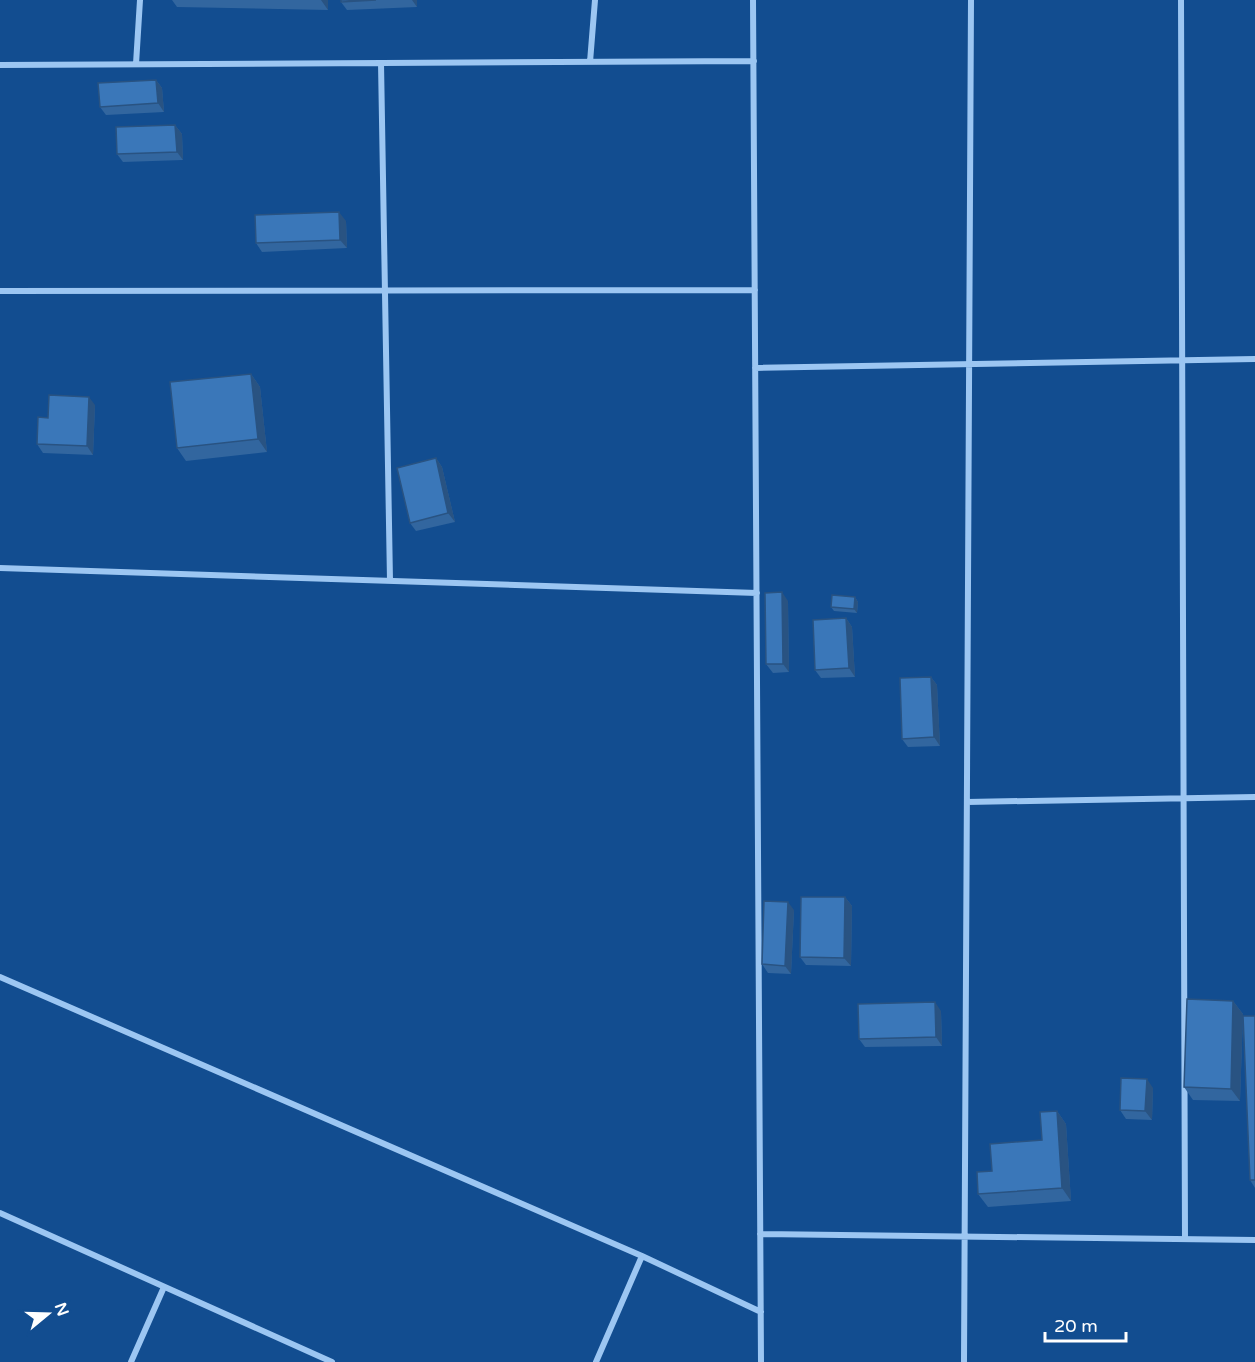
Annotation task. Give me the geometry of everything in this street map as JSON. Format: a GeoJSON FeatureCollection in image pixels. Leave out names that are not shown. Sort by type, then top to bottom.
{"type":"FeatureCollection","features":[{"type":"Feature","properties":{"kind":"street"},"geometry":{"type":"LineString","coordinates":[[136,64],[140,0]]}},
{"type":"Feature","properties":{"kind":"street"},"geometry":{"type":"LineString","coordinates":[[590,62],[595,0]]}},
{"type":"Feature","properties":{"kind":"street"},"geometry":{"type":"LineString","coordinates":[[753,0],[761,1362]]}},
{"type":"Feature","properties":{"kind":"street"},"geometry":{"type":"LineString","coordinates":[[964,1362],[971,0]]}},
{"type":"Feature","properties":{"kind":"street"},"geometry":{"type":"LineString","coordinates":[[1180,0],[1185,1239]]}},
{"type":"Feature","properties":{"kind":"street"},"geometry":{"type":"LineString","coordinates":[[0,65],[754,61]]}},
{"type":"Feature","properties":{"kind":"street"},"geometry":{"type":"LineString","coordinates":[[381,63],[390,581]]}},
{"type":"Feature","properties":{"kind":"street"},"geometry":{"type":"LineString","coordinates":[[0,291],[755,290]]}},
{"type":"Feature","properties":{"kind":"street"},"geometry":{"type":"LineString","coordinates":[[755,368],[1255,359]]}},
{"type":"Feature","properties":{"kind":"street"},"geometry":{"type":"LineString","coordinates":[[0,568],[757,593]]}},
{"type":"Feature","properties":{"kind":"street"},"geometry":{"type":"LineString","coordinates":[[967,802],[1255,797]]}},
{"type":"Feature","properties":{"kind":"street"},"geometry":{"type":"LineString","coordinates":[[0,977],[642,1256],[760,1312]]}},
{"type":"Feature","properties":{"kind":"street"},"geometry":{"type":"LineString","coordinates":[[0,1213],[332,1362]]}},
{"type":"Feature","properties":{"kind":"street"},"geometry":{"type":"LineString","coordinates":[[760,1234],[1255,1240]]}},
{"type":"Feature","properties":{"kind":"street"},"geometry":{"type":"LineString","coordinates":[[596,1362],[642,1256]]}},
{"type":"Feature","properties":{"kind":"street"},"geometry":{"type":"LineString","coordinates":[[131,1362],[164,1287]]}},
{"type":"Feature","properties":{"kind":"building"},"geometry":{"type":"Polygon","coordinates":[[[341,0],[376,0],[341,2],[341,0]]]}},
{"type":"Feature","properties":{"kind":"building"},"geometry":{"type":"Polygon","coordinates":[[[156,80],[158,103],[100,107],[98,83],[156,80]]]}},
{"type":"Feature","properties":{"kind":"building"},"geometry":{"type":"Polygon","coordinates":[[[175,125],[177,152],[117,154],[116,127],[175,125]]]}},
{"type":"Feature","properties":{"kind":"building"},"geometry":{"type":"Polygon","coordinates":[[[339,212],[340,240],[256,243],[255,215],[339,212]]]}},
{"type":"Feature","properties":{"kind":"building"},"geometry":{"type":"Polygon","coordinates":[[[251,374],[258,439],[177,448],[170,382],[251,374]]]}},
{"type":"Feature","properties":{"kind":"building"},"geometry":{"type":"Polygon","coordinates":[[[49,395],[89,397],[87,446],[37,444],[38,417],[48,418],[49,395]]]}},
{"type":"Feature","properties":{"kind":"building"},"geometry":{"type":"Polygon","coordinates":[[[436,458],[448,513],[410,523],[397,468],[436,458]]]}},
{"type":"Feature","properties":{"kind":"building"},"geometry":{"type":"Polygon","coordinates":[[[782,592],[783,664],[766,664],[765,593],[782,592]]]}},
{"type":"Feature","properties":{"kind":"building"},"geometry":{"type":"Polygon","coordinates":[[[832,595],[855,597],[854,609],[831,607],[832,595]]]}},
{"type":"Feature","properties":{"kind":"building"},"geometry":{"type":"Polygon","coordinates":[[[846,618],[849,668],[815,670],[813,620],[846,618]]]}},
{"type":"Feature","properties":{"kind":"building"},"geometry":{"type":"Polygon","coordinates":[[[931,677],[934,737],[902,739],[900,678],[931,677]]]}},
{"type":"Feature","properties":{"kind":"building"},"geometry":{"type":"Polygon","coordinates":[[[801,897],[845,897],[844,958],[800,957],[801,897]]]}},
{"type":"Feature","properties":{"kind":"building"},"geometry":{"type":"Polygon","coordinates":[[[764,901],[788,902],[785,966],[762,964],[764,901]]]}},
{"type":"Feature","properties":{"kind":"building"},"geometry":{"type":"Polygon","coordinates":[[[1187,999],[1233,1001],[1231,1089],[1184,1087],[1187,999]]]}},
{"type":"Feature","properties":{"kind":"building"},"geometry":{"type":"Polygon","coordinates":[[[935,1002],[936,1037],[859,1039],[858,1004],[935,1002]]]}},
{"type":"Feature","properties":{"kind":"building"},"geometry":{"type":"Polygon","coordinates":[[[1243,1016],[1255,1016],[1255,1180],[1250,1180],[1243,1016]]]}},
{"type":"Feature","properties":{"kind":"building"},"geometry":{"type":"Polygon","coordinates":[[[1121,1078],[1147,1079],[1145,1111],[1120,1110],[1121,1078]]]}},
{"type":"Feature","properties":{"kind":"building"},"geometry":{"type":"Polygon","coordinates":[[[1057,1111],[1062,1188],[978,1194],[977,1172],[992,1171],[990,1144],[1042,1140],[1040,1112],[1057,1111]]]}}]}
